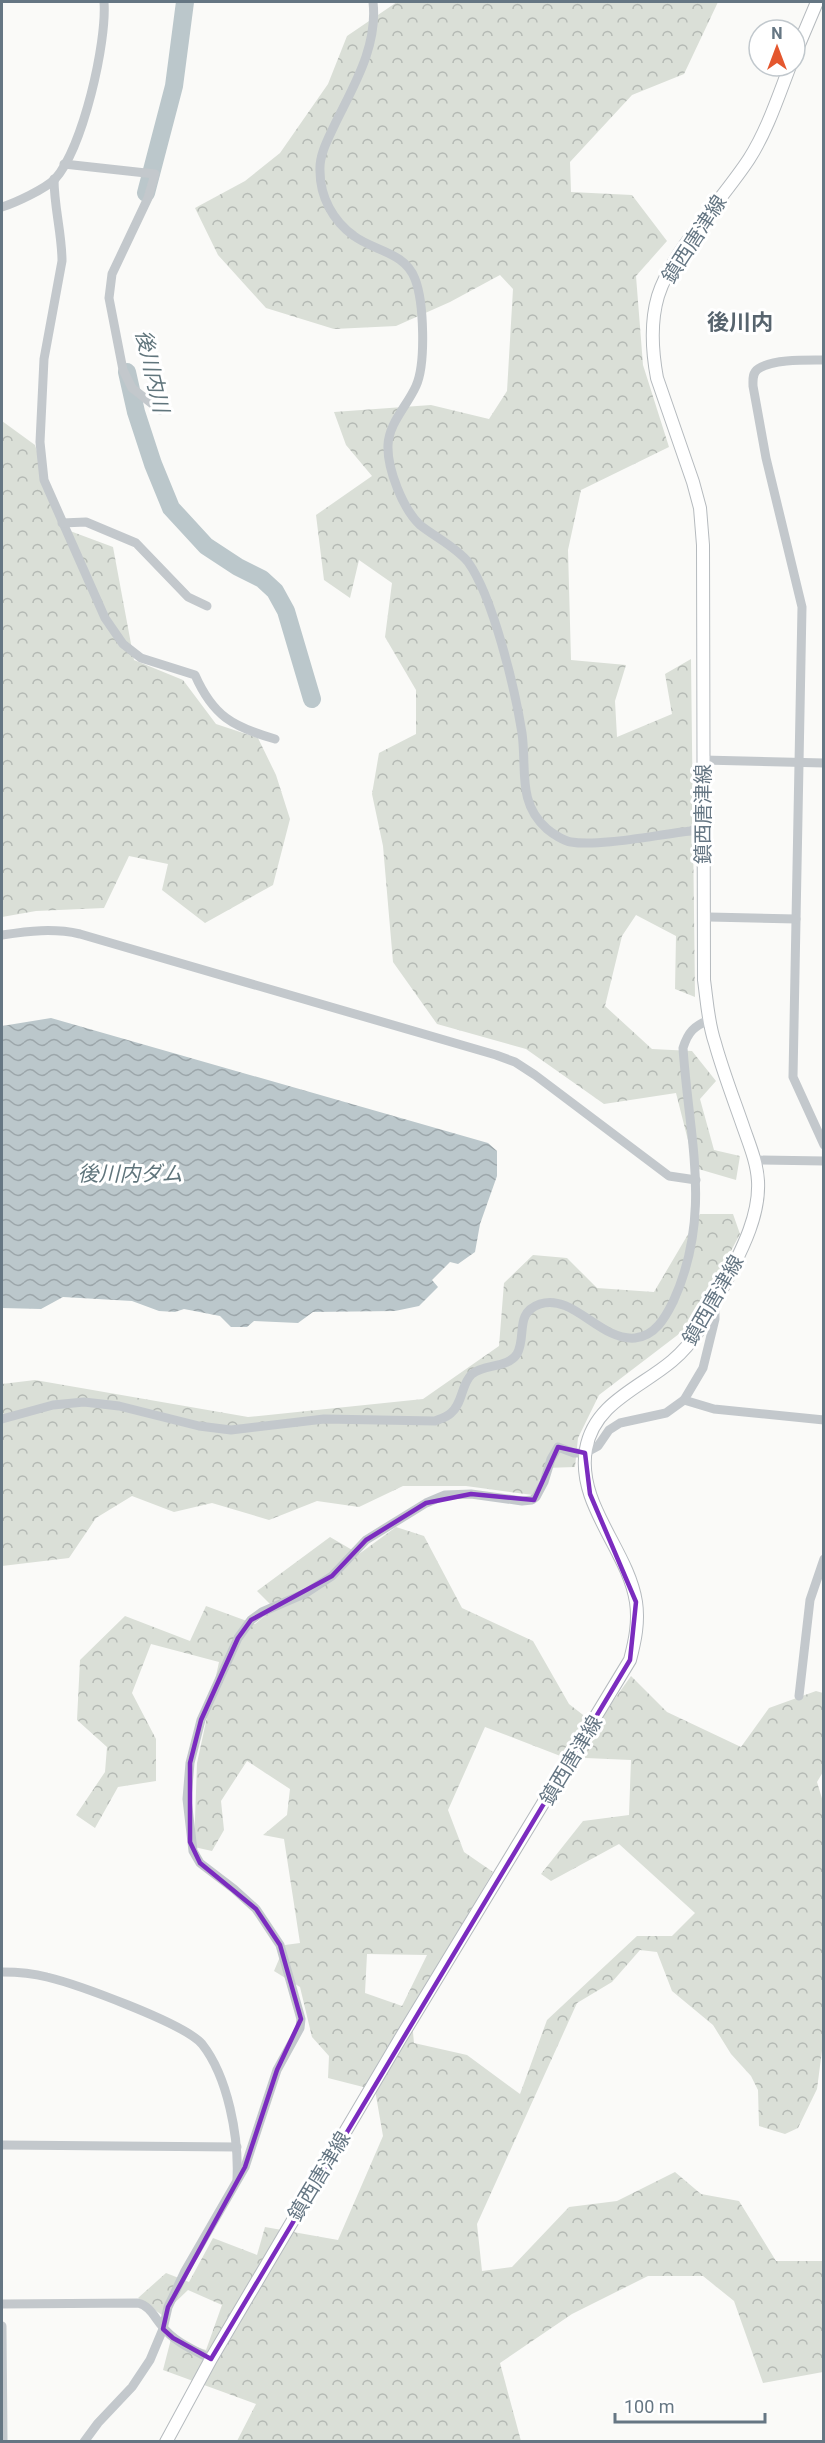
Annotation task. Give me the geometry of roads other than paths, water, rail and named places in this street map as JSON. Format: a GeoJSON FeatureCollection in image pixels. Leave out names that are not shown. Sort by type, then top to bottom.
{"type":"FeatureCollection","features":[{"type":"Feature","properties":{"kind":"main road"},"geometry":{"type":"LineString","coordinates":[[807,26],[817,2]]}},
{"type":"Feature","properties":{"kind":"main road","name":"鎮西唐津線"},"geometry":{"type":"LineString","coordinates":[[166,2442],[211,2359],[400,2039],[630,1660],[638,1622],[636,1602],[631,1580],[590,1494],[585,1470],[588,1439],[600,1416],[613,1401],[663,1369],[686,1350],[715,1303],[743,1247],[751,1222],[758,1182],[755,1160],[714,1041],[704,980],[703,545],[700,508],[657,378],[653,356],[653,320],[658,295],[673,264],[750,157],[769,119],[785,78]]}},
{"type":"Feature","properties":{"kind":"street"},"geometry":{"type":"LineString","coordinates":[[2,207],[54,179],[79,134],[100,50],[105,17],[104,2]]}},
{"type":"Feature","properties":{"kind":"street"},"geometry":{"type":"LineString","coordinates":[[373,2],[375,21],[365,63],[325,145],[320,169],[323,194],[333,217],[355,237],[390,252],[407,265],[415,279],[422,319],[423,362],[417,385],[393,424],[388,445],[392,472],[403,502],[418,522],[466,560],[481,585],[507,664],[522,734],[524,791],[531,811],[548,830],[569,842],[589,843],[691,831],[703,824]]}},
{"type":"Feature","properties":{"kind":"street"},"geometry":{"type":"LineString","coordinates":[[64,164],[155,174],[148,198],[112,274],[109,298],[123,370],[132,388],[160,410]]}},
{"type":"Feature","properties":{"kind":"street"},"geometry":{"type":"LineString","coordinates":[[54,179],[54,198],[62,261],[44,359],[40,442],[44,480],[105,618],[123,644],[141,658],[195,675],[202,691],[221,715],[242,729],[274,740]]}},
{"type":"Feature","properties":{"kind":"street"},"geometry":{"type":"LineString","coordinates":[[824,360],[791,359],[758,369],[753,375],[766,458],[802,607],[793,1077],[824,1145]]}},
{"type":"Feature","properties":{"kind":"street"},"geometry":{"type":"LineString","coordinates":[[62,523],[86,522],[136,543],[188,597],[207,606]]}},
{"type":"Feature","properties":{"kind":"street"},"geometry":{"type":"LineString","coordinates":[[703,760],[824,763]]}},
{"type":"Feature","properties":{"kind":"street"},"geometry":{"type":"LineString","coordinates":[[709,917],[796,919]]}},
{"type":"Feature","properties":{"kind":"street"},"geometry":{"type":"LineString","coordinates":[[2,936],[34,930],[60,930],[515,1062],[536,1074],[669,1176],[696,1180]]}},
{"type":"Feature","properties":{"kind":"street"},"geometry":{"type":"LineString","coordinates":[[2,1419],[53,1405],[84,1402],[119,1406],[199,1426],[231,1430],[324,1419],[435,1421],[451,1414],[458,1405],[469,1378],[474,1372],[502,1364],[517,1353],[524,1316],[540,1304],[558,1303],[568,1307],[624,1338],[636,1338],[648,1334],[659,1326],[668,1313],[684,1277],[693,1241],[696,1180],[683,1048],[687,1035],[697,1025],[709,1020]]}},
{"type":"Feature","properties":{"kind":"street"},"geometry":{"type":"LineString","coordinates":[[755,1160],[824,1161]]}},
{"type":"Feature","properties":{"kind":"street"},"geometry":{"type":"LineString","coordinates":[[84,2442],[132,2386],[150,2360],[163,2329],[168,2307],[185,2271],[245,2167],[277,2070],[300,2028],[301,2019],[280,1945],[256,1909],[200,1863],[190,1842],[187,1799],[190,1763],[201,1720],[238,1638],[251,1620],[261,1612],[306,1593],[332,1576],[366,1540],[426,1503],[445,1495],[471,1494],[522,1501],[532,1500],[544,1482],[551,1459],[558,1447],[574,1453],[585,1453],[598,1446],[609,1430],[620,1423],[666,1413],[684,1401],[703,1368],[715,1319],[715,1303]]}},
{"type":"Feature","properties":{"kind":"street"},"geometry":{"type":"LineString","coordinates":[[684,1401],[714,1409],[824,1420]]}},
{"type":"Feature","properties":{"kind":"street"},"geometry":{"type":"LineString","coordinates":[[799,1696],[810,1600],[823,1563]]}},
{"type":"Feature","properties":{"kind":"street"},"geometry":{"type":"LineString","coordinates":[[2,1972],[45,1976],[77,1985],[188,2033],[200,2042],[212,2058],[228,2099],[235,2127],[237,2181]]}},
{"type":"Feature","properties":{"kind":"street"},"geometry":{"type":"LineString","coordinates":[[2,2145],[237,2147]]}},
{"type":"Feature","properties":{"kind":"street"},"geometry":{"type":"LineString","coordinates":[[2,2304],[138,2303],[146,2305],[163,2329],[173,2338],[211,2359]]}},
{"type":"Feature","properties":{"kind":"street"},"geometry":{"type":"LineString","coordinates":[[2,2326],[3,2442]]}},
{"type":"Feature","properties":{"kind":"water","name":"後川内ダム"},"geometry":{"type":"Polygon","coordinates":[[[51,1018],[488,1143],[497,1151],[497,1176],[480,1224],[475,1252],[458,1264],[450,1262],[432,1280],[438,1287],[419,1306],[395,1311],[313,1312],[298,1323],[254,1321],[247,1327],[231,1327],[220,1316],[184,1309],[175,1312],[159,1311],[132,1301],[63,1297],[41,1309],[2,1308],[2,1026],[51,1018]]]}},
{"type":"Feature","properties":{"kind":"waterway","name":"後川内川"},"geometry":{"type":"LineString","coordinates":[[146,193],[174,86],[185,2]]}},
{"type":"Feature","properties":{"kind":"waterway","name":"後川内川"},"geometry":{"type":"LineString","coordinates":[[127,372],[136,412],[153,464],[171,508],[206,546],[238,567],[262,579],[275,591],[286,611],[312,699]]}},
{"type":"Feature","properties":{"kind":"district","name":"後川内"},"geometry":{"type":"Point","coordinates":[740,322]}}]}
